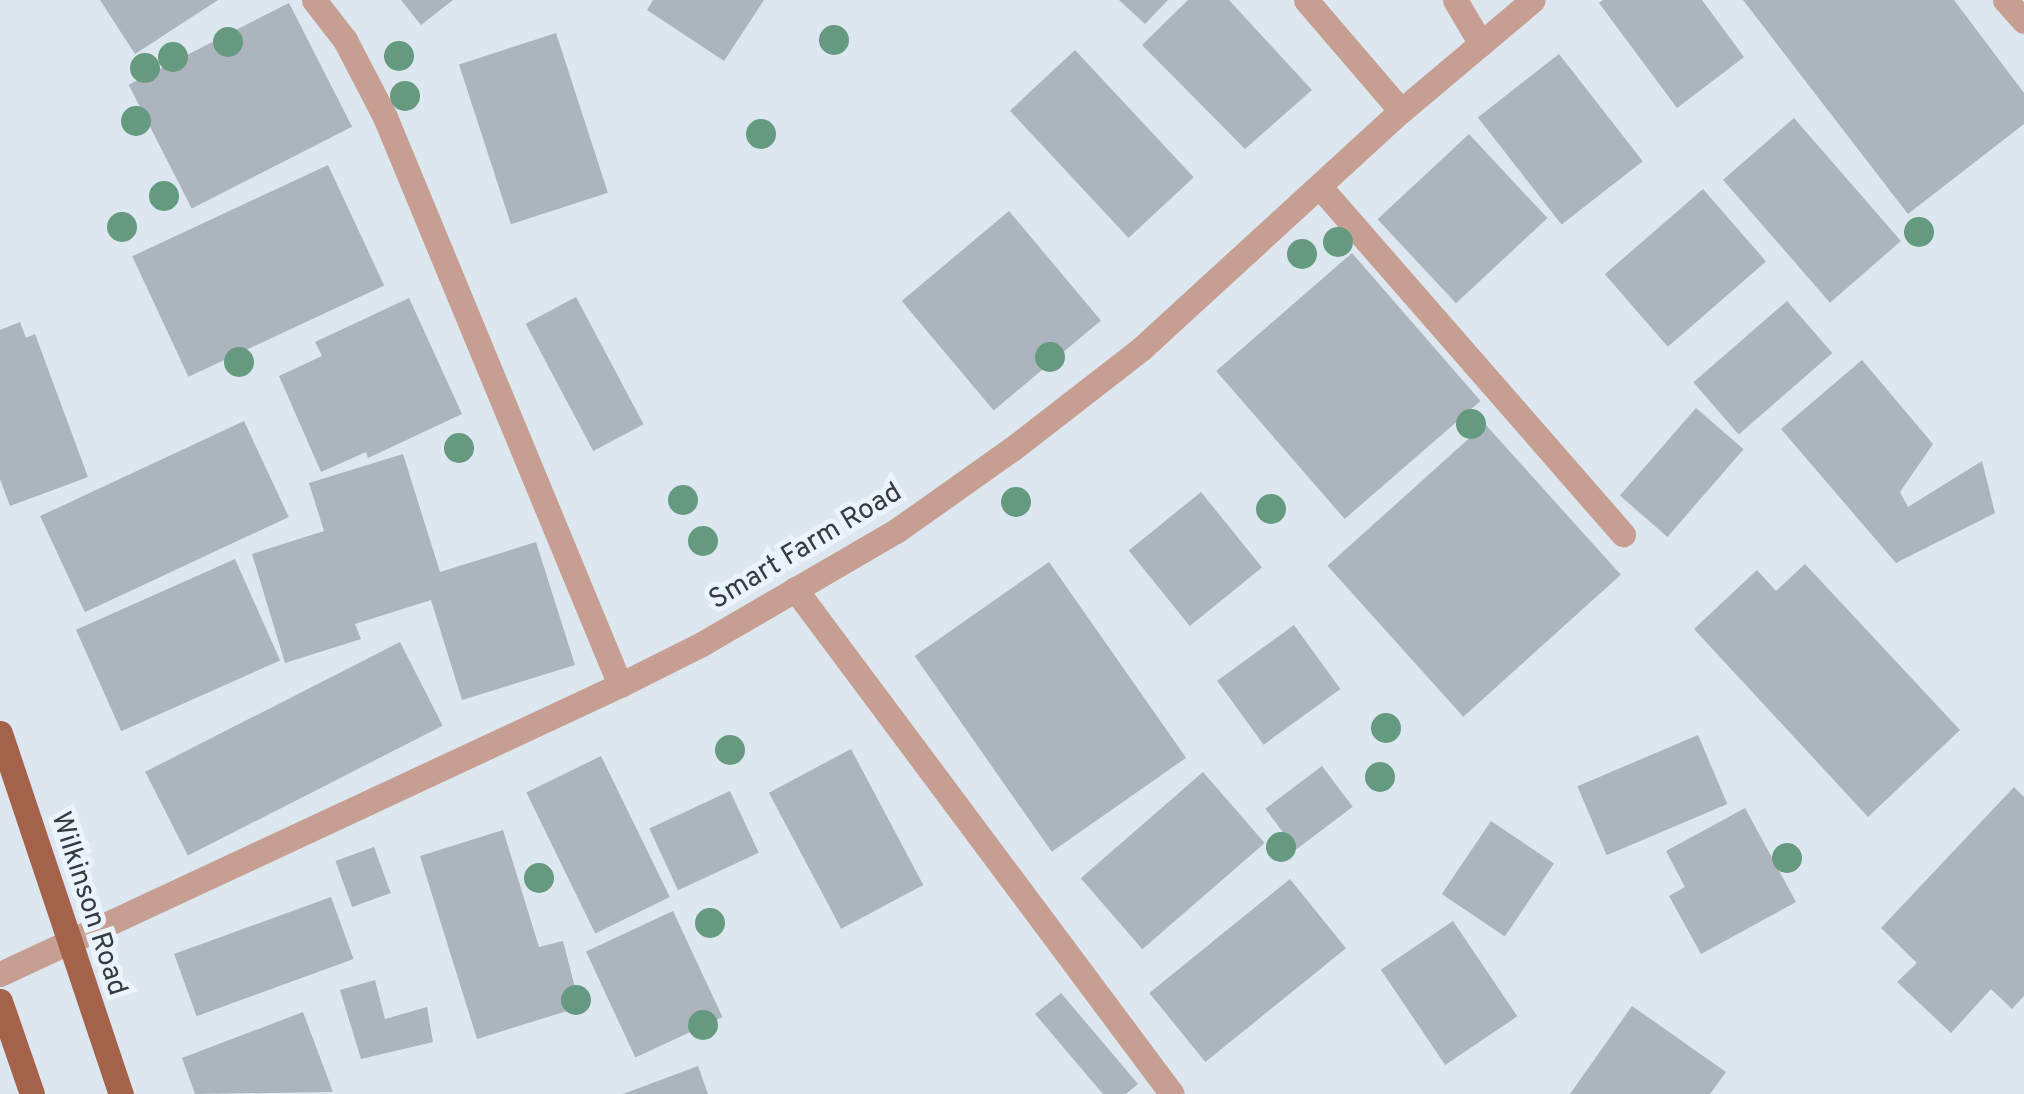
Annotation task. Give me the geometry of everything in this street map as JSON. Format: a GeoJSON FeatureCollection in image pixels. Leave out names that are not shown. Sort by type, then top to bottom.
{"type":"FeatureCollection","features":[{"type":"Feature","properties":{"kind":"main road","name":"Wilkinson Road"},"geometry":{"type":"LineString","coordinates":[[0,732],[121,1094]]}},
{"type":"Feature","properties":{"kind":"main road"},"geometry":{"type":"LineString","coordinates":[[0,1001],[32,1094]]}},
{"type":"Feature","properties":{"kind":"street"},"geometry":{"type":"LineString","coordinates":[[314,0],[344,40],[386,117],[620,685]]}},
{"type":"Feature","properties":{"kind":"street"},"geometry":{"type":"LineString","coordinates":[[1306,0],[1401,112]]}},
{"type":"Feature","properties":{"kind":"street"},"geometry":{"type":"LineString","coordinates":[[1454,0],[1480,44]]}},
{"type":"Feature","properties":{"kind":"street","name":"Smart Farm Road"},"geometry":{"type":"LineString","coordinates":[[0,974],[620,685],[896,531],[1012,449],[1142,348],[1401,112],[1533,0]]}},
{"type":"Feature","properties":{"kind":"street"},"geometry":{"type":"LineString","coordinates":[[2005,0],[2024,21]]}},
{"type":"Feature","properties":{"kind":"street"},"geometry":{"type":"LineString","coordinates":[[1320,187],[1623,534]]}},
{"type":"Feature","properties":{"kind":"street"},"geometry":{"type":"LineString","coordinates":[[795,590],[1172,1094]]}},
{"type":"Feature","properties":{"kind":"building"},"geometry":{"type":"Polygon","coordinates":[[[100,0],[218,0],[135,54],[100,0]]]}},
{"type":"Feature","properties":{"kind":"building"},"geometry":{"type":"Polygon","coordinates":[[[401,0],[453,0],[421,25],[401,0]]]}},
{"type":"Feature","properties":{"kind":"building"},"geometry":{"type":"Polygon","coordinates":[[[653,0],[764,0],[724,61],[647,10],[653,0]]]}},
{"type":"Feature","properties":{"kind":"building"},"geometry":{"type":"Polygon","coordinates":[[[1119,0],[1168,0],[1145,24],[1119,0]]]}},
{"type":"Feature","properties":{"kind":"building"},"geometry":{"type":"Polygon","coordinates":[[[1188,0],[1229,0],[1312,90],[1245,149],[1142,45],[1188,0]]]}},
{"type":"Feature","properties":{"kind":"building"},"geometry":{"type":"Polygon","coordinates":[[[1702,0],[1744,57],[1677,108],[1599,3],[1702,0]]]}},
{"type":"Feature","properties":{"kind":"building"},"geometry":{"type":"Polygon","coordinates":[[[1743,0],[1954,0],[2024,93],[2024,124],[1908,214],[1743,0]]]}},
{"type":"Feature","properties":{"kind":"building"},"geometry":{"type":"Polygon","coordinates":[[[289,3],[352,127],[192,209],[129,85],[289,3]]]}},
{"type":"Feature","properties":{"kind":"building"},"geometry":{"type":"Polygon","coordinates":[[[556,33],[608,193],[511,224],[459,65],[556,33]]]}},
{"type":"Feature","properties":{"kind":"building"},"geometry":{"type":"Polygon","coordinates":[[[1075,50],[1194,177],[1129,238],[1010,111],[1075,50]]]}},
{"type":"Feature","properties":{"kind":"building"},"geometry":{"type":"Polygon","coordinates":[[[1559,54],[1643,161],[1562,225],[1478,117],[1559,54]]]}},
{"type":"Feature","properties":{"kind":"building"},"geometry":{"type":"Polygon","coordinates":[[[1794,118],[1901,241],[1830,303],[1723,180],[1794,118]]]}},
{"type":"Feature","properties":{"kind":"building"},"geometry":{"type":"Polygon","coordinates":[[[1469,134],[1547,218],[1456,303],[1378,219],[1469,134]]]}},
{"type":"Feature","properties":{"kind":"building"},"geometry":{"type":"Polygon","coordinates":[[[328,165],[384,286],[188,377],[132,256],[328,165]]]}},
{"type":"Feature","properties":{"kind":"building"},"geometry":{"type":"Polygon","coordinates":[[[1703,189],[1766,261],[1668,347],[1605,274],[1703,189]]]}},
{"type":"Feature","properties":{"kind":"building"},"geometry":{"type":"Polygon","coordinates":[[[1009,211],[1101,321],[994,411],[902,301],[1009,211]]]}},
{"type":"Feature","properties":{"kind":"building"},"geometry":{"type":"Polygon","coordinates":[[[1352,253],[1481,401],[1345,519],[1216,371],[1352,253]]]}},
{"type":"Feature","properties":{"kind":"building"},"geometry":{"type":"Polygon","coordinates":[[[576,297],[644,424],[593,451],[526,324],[576,297]]]}},
{"type":"Feature","properties":{"kind":"building"},"geometry":{"type":"Polygon","coordinates":[[[409,298],[462,414],[368,458],[366,452],[321,472],[279,376],[322,356],[315,342],[409,298]]]}},
{"type":"Feature","properties":{"kind":"building"},"geometry":{"type":"Polygon","coordinates":[[[1787,301],[1832,353],[1739,434],[1693,382],[1787,301]]]}},
{"type":"Feature","properties":{"kind":"building"},"geometry":{"type":"Polygon","coordinates":[[[20,322],[26,338],[35,334],[88,477],[10,506],[0,479],[0,330],[20,322]]]}},
{"type":"Feature","properties":{"kind":"building"},"geometry":{"type":"Polygon","coordinates":[[[1862,360],[1933,444],[1900,492],[1908,507],[1982,461],[1995,513],[1896,563],[1781,429],[1862,360]]]}},
{"type":"Feature","properties":{"kind":"building"},"geometry":{"type":"Polygon","coordinates":[[[1696,408],[1744,449],[1667,537],[1620,496],[1696,408]]]}},
{"type":"Feature","properties":{"kind":"building"},"geometry":{"type":"Polygon","coordinates":[[[244,421],[289,517],[85,612],[40,516],[244,421]]]}},
{"type":"Feature","properties":{"kind":"building"},"geometry":{"type":"Polygon","coordinates":[[[1485,424],[1621,575],[1463,717],[1327,566],[1485,424]]]}},
{"type":"Feature","properties":{"kind":"building"},"geometry":{"type":"Polygon","coordinates":[[[403,454],[440,572],[536,542],[575,665],[462,700],[431,600],[355,624],[361,639],[285,663],[252,554],[324,531],[309,483],[403,454]]]}},
{"type":"Feature","properties":{"kind":"building"},"geometry":{"type":"Polygon","coordinates":[[[1201,492],[1262,567],[1190,626],[1129,551],[1201,492]]]}},
{"type":"Feature","properties":{"kind":"building"},"geometry":{"type":"Polygon","coordinates":[[[235,559],[280,660],[121,731],[76,630],[235,559]]]}},
{"type":"Feature","properties":{"kind":"building"},"geometry":{"type":"Polygon","coordinates":[[[1049,562],[1186,758],[1052,852],[915,656],[1049,562]]]}},
{"type":"Feature","properties":{"kind":"building"},"geometry":{"type":"Polygon","coordinates":[[[1805,564],[1960,730],[1868,817],[1694,629],[1757,570],[1776,591],[1805,564]]]}},
{"type":"Feature","properties":{"kind":"building"},"geometry":{"type":"Polygon","coordinates":[[[1294,625],[1340,689],[1264,745],[1217,681],[1294,625]]]}},
{"type":"Feature","properties":{"kind":"building"},"geometry":{"type":"Polygon","coordinates":[[[400,642],[443,726],[188,856],[145,772],[400,642]]]}},
{"type":"Feature","properties":{"kind":"building"},"geometry":{"type":"Polygon","coordinates":[[[1698,735],[1727,804],[1607,855],[1577,786],[1698,735]]]}},
{"type":"Feature","properties":{"kind":"building"},"geometry":{"type":"Polygon","coordinates":[[[851,749],[923,885],[841,929],[769,793],[851,749]]]}},
{"type":"Feature","properties":{"kind":"building"},"geometry":{"type":"Polygon","coordinates":[[[601,756],[670,897],[595,933],[526,792],[601,756]]]}},
{"type":"Feature","properties":{"kind":"building"},"geometry":{"type":"Polygon","coordinates":[[[1322,766],[1353,807],[1296,849],[1265,809],[1322,766]]]}},
{"type":"Feature","properties":{"kind":"building"},"geometry":{"type":"Polygon","coordinates":[[[1203,772],[1265,843],[1142,949],[1081,878],[1203,772]]]}},
{"type":"Feature","properties":{"kind":"building"},"geometry":{"type":"Polygon","coordinates":[[[2014,787],[2024,797],[2024,996],[2012,1009],[1991,989],[1951,1033],[1897,982],[1917,963],[1881,928],[2014,787]]]}},
{"type":"Feature","properties":{"kind":"building"},"geometry":{"type":"Polygon","coordinates":[[[730,791],[759,853],[678,890],[649,829],[730,791]]]}},
{"type":"Feature","properties":{"kind":"building"},"geometry":{"type":"Polygon","coordinates":[[[1745,808],[1796,902],[1701,954],[1669,896],[1685,887],[1666,851],[1745,808]]]}},
{"type":"Feature","properties":{"kind":"building"},"geometry":{"type":"Polygon","coordinates":[[[1491,821],[1554,863],[1505,936],[1442,894],[1491,821]]]}},
{"type":"Feature","properties":{"kind":"building"},"geometry":{"type":"Polygon","coordinates":[[[503,830],[539,947],[563,941],[580,1007],[477,1039],[420,856],[503,830]]]}},
{"type":"Feature","properties":{"kind":"building"},"geometry":{"type":"Polygon","coordinates":[[[374,847],[391,893],[352,907],[335,861],[374,847]]]}},
{"type":"Feature","properties":{"kind":"building"},"geometry":{"type":"Polygon","coordinates":[[[1290,879],[1346,948],[1205,1062],[1149,993],[1290,879]]]}},
{"type":"Feature","properties":{"kind":"building"},"geometry":{"type":"Polygon","coordinates":[[[331,897],[354,959],[197,1016],[174,954],[331,897]]]}},
{"type":"Feature","properties":{"kind":"building"},"geometry":{"type":"Polygon","coordinates":[[[673,911],[722,1017],[635,1058],[586,952],[673,911]]]}},
{"type":"Feature","properties":{"kind":"building"},"geometry":{"type":"Polygon","coordinates":[[[1453,921],[1517,1016],[1445,1065],[1381,970],[1453,921]]]}},
{"type":"Feature","properties":{"kind":"building"},"geometry":{"type":"Polygon","coordinates":[[[375,980],[385,1019],[427,1007],[433,1042],[361,1059],[340,990],[375,980]]]}},
{"type":"Feature","properties":{"kind":"building"},"geometry":{"type":"Polygon","coordinates":[[[1061,993],[1138,1084],[1126,1094],[1103,1094],[1035,1014],[1061,993]]]}},
{"type":"Feature","properties":{"kind":"building"},"geometry":{"type":"Polygon","coordinates":[[[1632,1006],[1726,1072],[1710,1094],[1570,1094],[1632,1006]]]}},
{"type":"Feature","properties":{"kind":"building"},"geometry":{"type":"Polygon","coordinates":[[[303,1012],[333,1092],[195,1094],[182,1058],[303,1012]]]}},
{"type":"Feature","properties":{"kind":"building"},"geometry":{"type":"Polygon","coordinates":[[[698,1066],[708,1094],[623,1094],[698,1066]]]}}]}
